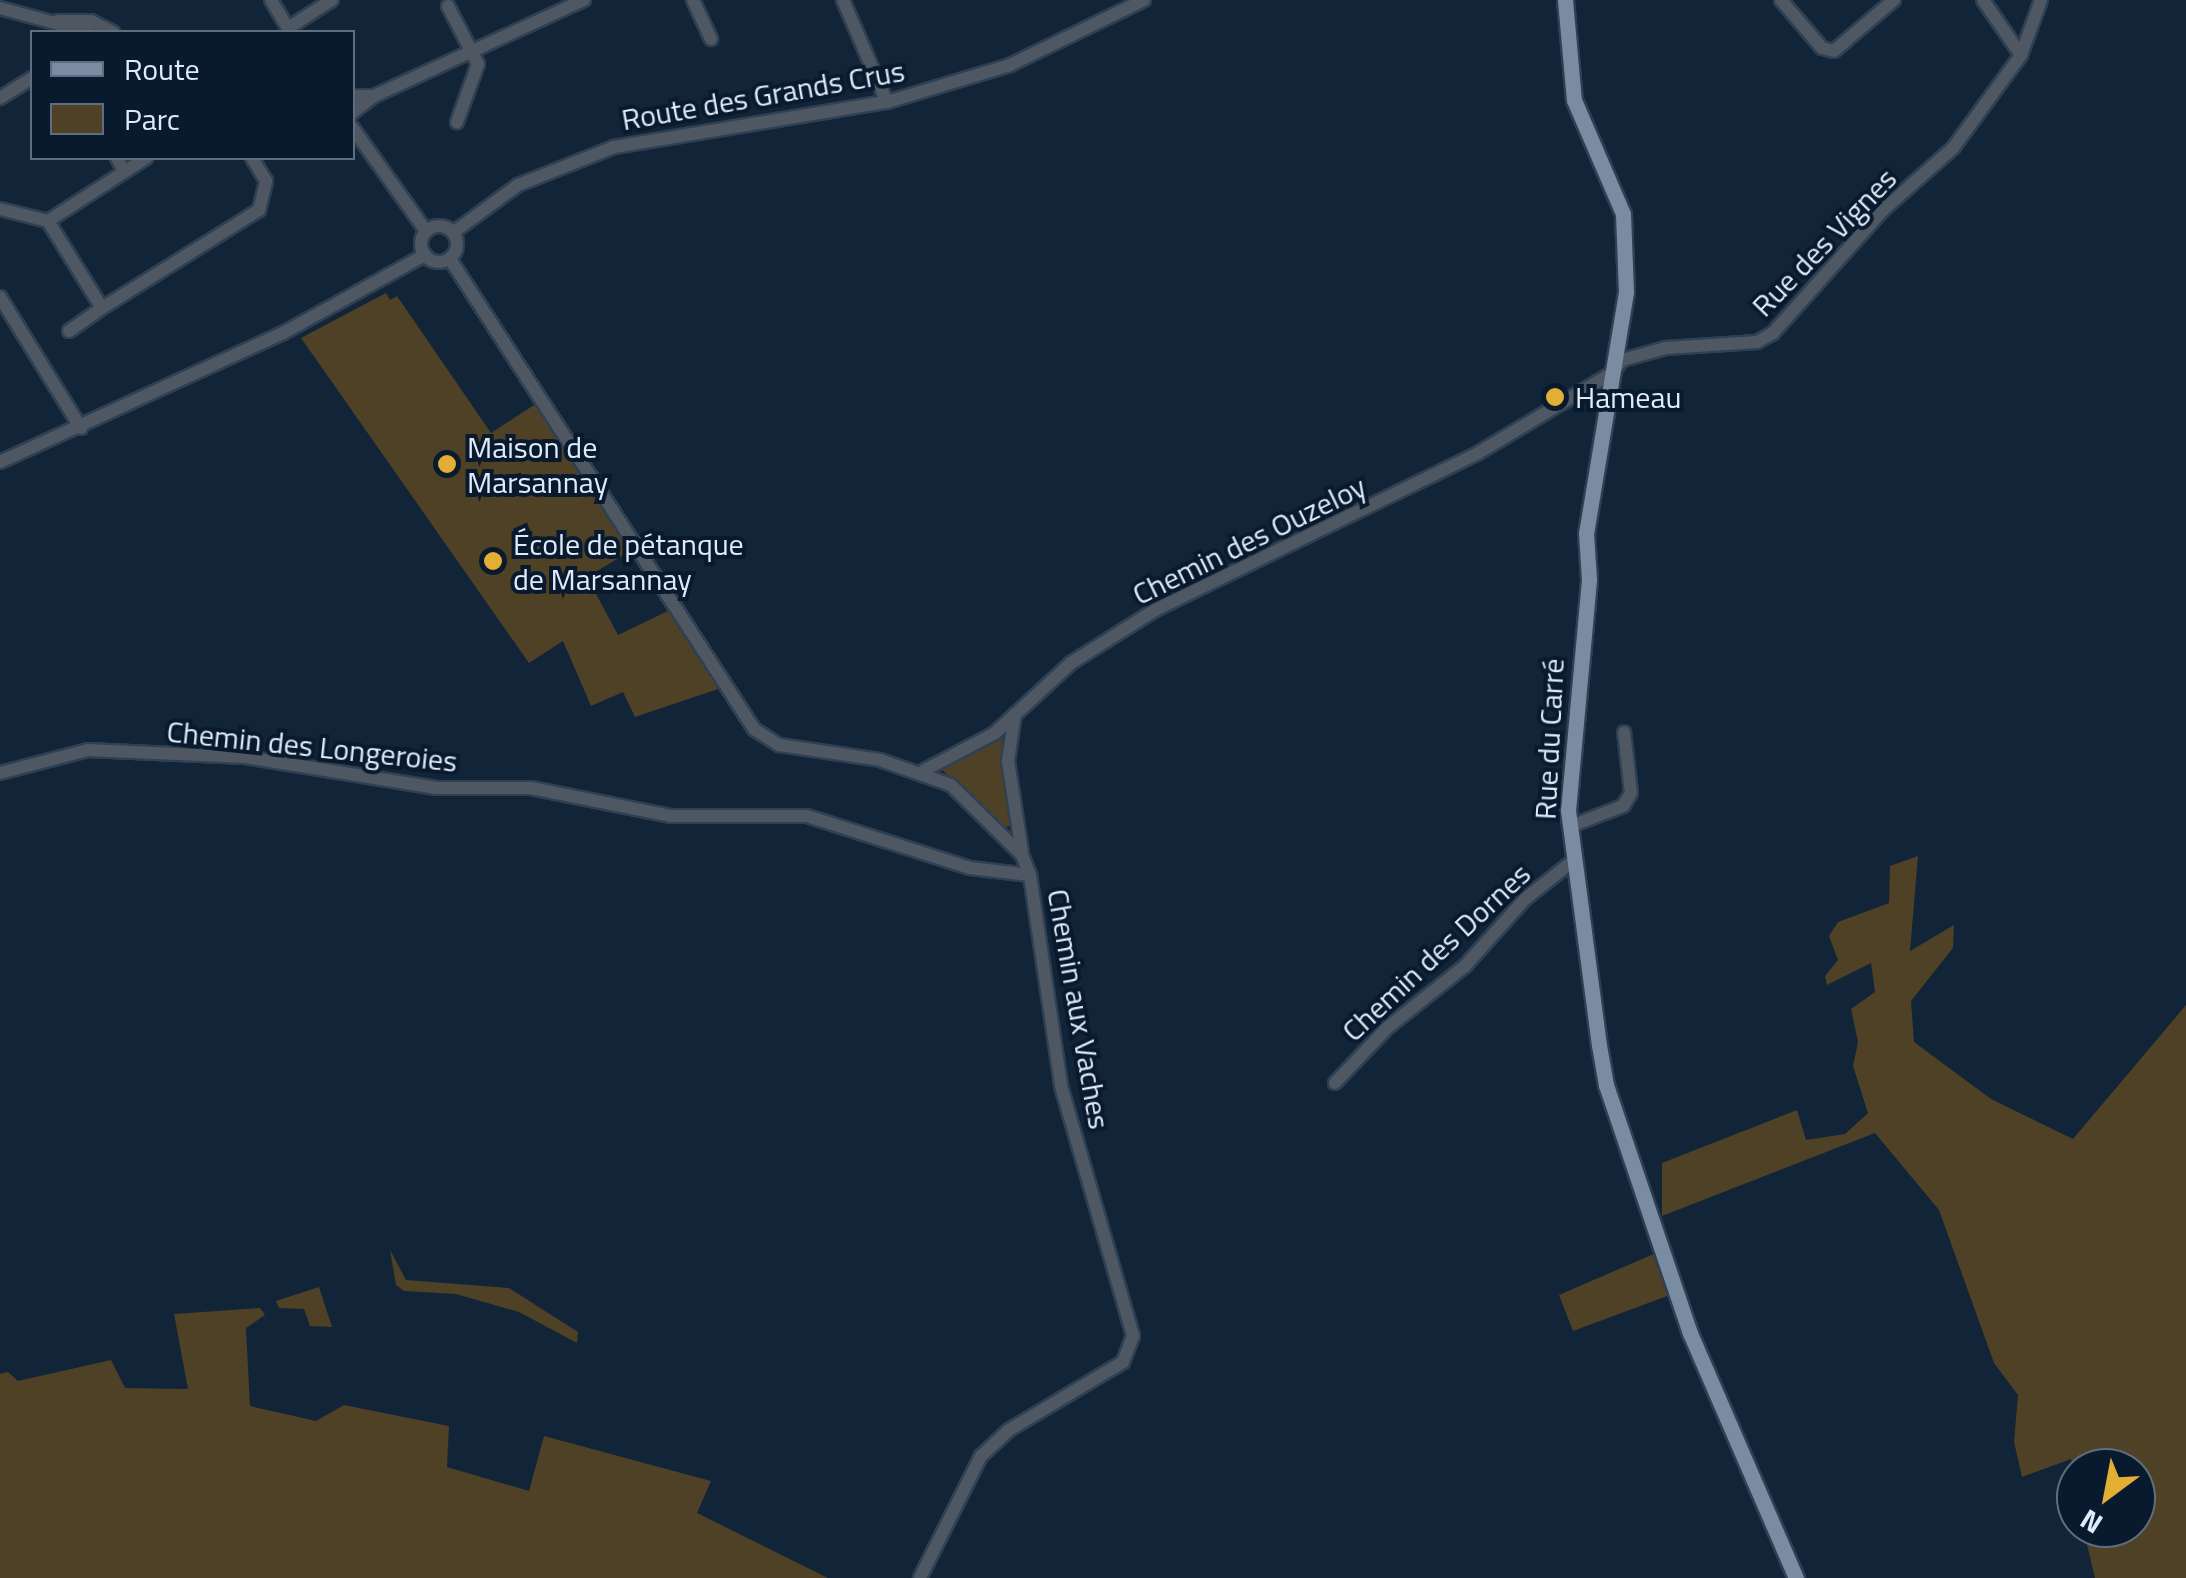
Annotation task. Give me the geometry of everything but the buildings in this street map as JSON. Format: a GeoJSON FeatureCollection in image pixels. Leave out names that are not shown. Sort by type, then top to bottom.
{"type":"FeatureCollection","features":[{"type":"Feature","properties":{"kind":"main road","name":"Rue du Carré"},"geometry":{"type":"LineString","coordinates":[[1565,0],[1574,100],[1623,214],[1626,292],[1586,533],[1589,580],[1573,711],[1573,861],[1606,1084],[1690,1334],[1796,1578]]}},
{"type":"Feature","properties":{"kind":"street"},"geometry":{"type":"LineString","coordinates":[[4,0],[0,8],[58,21],[91,21],[98,30]]}},
{"type":"Feature","properties":{"kind":"street"},"geometry":{"type":"LineString","coordinates":[[270,0],[289,30],[332,0]]}},
{"type":"Feature","properties":{"kind":"street"},"geometry":{"type":"LineString","coordinates":[[355,111],[374,96],[584,0]]}},
{"type":"Feature","properties":{"kind":"street"},"geometry":{"type":"LineString","coordinates":[[693,0],[712,39]]}},
{"type":"Feature","properties":{"kind":"street"},"geometry":{"type":"LineString","coordinates":[[843,0],[887,102]]}},
{"type":"Feature","properties":{"kind":"street","name":"Route des Grands Crus"},"geometry":{"type":"LineString","coordinates":[[454,232],[518,185],[614,147],[887,102],[1010,65],[1144,0]]}},
{"type":"Feature","properties":{"kind":"street"},"geometry":{"type":"LineString","coordinates":[[1782,0],[1822,48],[1834,51],[1894,0]]}},
{"type":"Feature","properties":{"kind":"street"},"geometry":{"type":"LineString","coordinates":[[1983,0],[2021,55]]}},
{"type":"Feature","properties":{"kind":"street","name":"Rue des Vignes"},"geometry":{"type":"LineString","coordinates":[[1612,373],[1622,360],[1666,348],[1757,342],[1790,320],[1857,237],[1953,148],[2021,55],[2041,0]]}},
{"type":"Feature","properties":{"kind":"street"},"geometry":{"type":"LineString","coordinates":[[448,6],[476,52],[457,122]]}},
{"type":"Feature","properties":{"kind":"street"},"geometry":{"type":"LineString","coordinates":[[0,98],[30,79]]}},
{"type":"Feature","properties":{"kind":"street"},"geometry":{"type":"LineString","coordinates":[[355,96],[374,96]]}},
{"type":"Feature","properties":{"kind":"street"},"geometry":{"type":"LineString","coordinates":[[355,131],[426,231],[425,256]]}},
{"type":"Feature","properties":{"kind":"street"},"geometry":{"type":"LineString","coordinates":[[117,160],[124,170]]}},
{"type":"Feature","properties":{"kind":"street"},"geometry":{"type":"LineString","coordinates":[[48,221],[142,160]]}},
{"type":"Feature","properties":{"kind":"street"},"geometry":{"type":"LineString","coordinates":[[69,331],[259,210],[266,181],[253,160]]}},
{"type":"Feature","properties":{"kind":"street"},"geometry":{"type":"LineString","coordinates":[[0,209],[48,221],[102,308]]}},
{"type":"Feature","properties":{"kind":"street"},"geometry":{"type":"LineString","coordinates":[[0,462],[283,333],[425,256],[450,259],[458,246],[454,232],[443,226],[426,231]]}},
{"type":"Feature","properties":{"kind":"street","name":"Chemin aux Vaches"},"geometry":{"type":"LineString","coordinates":[[450,259],[754,729],[779,745],[923,771],[951,786],[1022,855],[1030,875],[1062,1086],[1133,1336],[1123,1362],[1009,1430],[980,1456],[920,1578]]}},
{"type":"Feature","properties":{"kind":"street"},"geometry":{"type":"LineString","coordinates":[[0,298],[81,428]]}},
{"type":"Feature","properties":{"kind":"street","name":"Chemin des Ouzeloy"},"geometry":{"type":"LineString","coordinates":[[923,771],[968,750],[1071,662],[1155,610],[1392,498],[1612,373]]}},
{"type":"Feature","properties":{"kind":"street"},"geometry":{"type":"LineString","coordinates":[[1016,712],[1008,761],[1022,855]]}},
{"type":"Feature","properties":{"kind":"street"},"geometry":{"type":"LineString","coordinates":[[1571,826],[1623,806],[1631,794],[1624,732]]}},
{"type":"Feature","properties":{"kind":"street","name":"Chemin des Longeroies"},"geometry":{"type":"LineString","coordinates":[[0,773],[88,750],[245,757],[436,788],[531,788],[671,816],[807,816],[970,868],[1030,875]]}},
{"type":"Feature","properties":{"kind":"street","name":"Chemin des Dornes"},"geometry":{"type":"LineString","coordinates":[[1336,1083],[1386,1028],[1465,966],[1524,899],[1573,861]]}},
{"type":"Feature","properties":{"kind":"green space"},"geometry":{"type":"Polygon","coordinates":[[[386,293],[390,300],[397,296],[491,433],[537,403],[632,550],[587,577],[618,635],[670,610],[718,689],[635,717],[623,692],[591,706],[563,641],[529,663],[301,338],[386,293]]]}},
{"type":"Feature","properties":{"kind":"green space"},"geometry":{"type":"Polygon","coordinates":[[[1002,736],[1013,826],[1004,827],[941,769],[1002,736]]]}},
{"type":"Feature","properties":{"kind":"green space"},"geometry":{"type":"Polygon","coordinates":[[[1918,856],[1910,951],[1954,925],[1953,948],[1911,1001],[1914,1042],[1991,1099],[2073,1139],[2186,1005],[2186,1578],[2095,1578],[2088,1548],[2156,1548],[2156,1448],[2056,1448],[2056,1465],[2022,1477],[2014,1442],[2018,1395],[1994,1363],[1939,1210],[1875,1133],[1662,1216],[1662,1163],[1797,1110],[1806,1140],[1845,1134],[1868,1113],[1853,1066],[1858,1042],[1851,1009],[1875,992],[1871,963],[1827,985],[1825,976],[1838,960],[1829,936],[1838,922],[1889,903],[1890,866],[1918,856]]]}},
{"type":"Feature","properties":{"kind":"green space"},"geometry":{"type":"Polygon","coordinates":[[[390,1250],[406,1280],[509,1288],[578,1332],[577,1343],[519,1312],[456,1294],[404,1291],[396,1285],[390,1250]]]}},
{"type":"Feature","properties":{"kind":"green space"},"geometry":{"type":"Polygon","coordinates":[[[1656,1253],[1670,1295],[1573,1331],[1559,1295],[1656,1253]]]}},
{"type":"Feature","properties":{"kind":"green space"},"geometry":{"type":"Polygon","coordinates":[[[319,1287],[332,1327],[310,1326],[304,1309],[279,1308],[276,1301],[319,1287]]]}},
{"type":"Feature","properties":{"kind":"green space"},"geometry":{"type":"Polygon","coordinates":[[[260,1308],[265,1315],[246,1328],[250,1406],[316,1421],[344,1405],[449,1426],[447,1467],[529,1491],[544,1436],[711,1481],[697,1513],[828,1578],[0,1578],[0,1374],[8,1372],[18,1381],[111,1360],[125,1388],[188,1389],[174,1314],[260,1308]]]}},
{"type":"Feature","properties":{"kind":"place","name":"Hameau"},"geometry":{"type":"Point","coordinates":[1555,397]}},
{"type":"Feature","properties":{"kind":"place","name":"Maison de Marsannay"},"geometry":{"type":"Point","coordinates":[447,464]}},
{"type":"Feature","properties":{"kind":"place","name":"École de pétanque de Marsannay"},"geometry":{"type":"Point","coordinates":[493,561]}}]}
